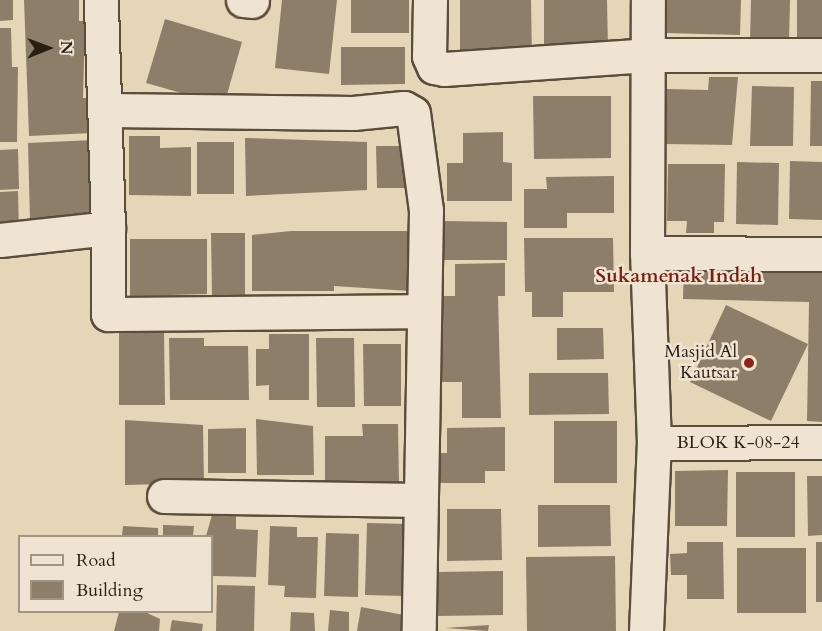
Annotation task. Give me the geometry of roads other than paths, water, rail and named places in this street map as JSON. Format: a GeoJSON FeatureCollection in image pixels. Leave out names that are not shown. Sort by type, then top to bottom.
{"type":"FeatureCollection","features":[{"type":"Feature","properties":{"kind":"street"},"geometry":{"type":"LineString","coordinates":[[101,0],[108,110],[108,314],[422,311]]}},
{"type":"Feature","properties":{"kind":"street"},"geometry":{"type":"LineString","coordinates":[[430,0],[429,56],[434,67],[648,55],[822,56]]}},
{"type":"Feature","properties":{"kind":"street"},"geometry":{"type":"LineString","coordinates":[[646,631],[654,443],[647,253],[648,0]]}},
{"type":"Feature","properties":{"kind":"street"},"geometry":{"type":"LineString","coordinates":[[108,110],[353,113],[404,108],[413,113],[426,210],[422,311],[419,631]]}},
{"type":"Feature","properties":{"kind":"street"},"geometry":{"type":"LineString","coordinates":[[0,240],[108,228]]}},
{"type":"Feature","properties":{"kind":"street"},"geometry":{"type":"LineString","coordinates":[[647,253],[822,254]]}},
{"type":"Feature","properties":{"kind":"street","name":"BLOK K-08-24"},"geometry":{"type":"LineString","coordinates":[[654,443],[822,442]]}},
{"type":"Feature","properties":{"kind":"street"},"geometry":{"type":"LineString","coordinates":[[164,496],[420,500]]}},
{"type":"Feature","properties":{"kind":"place","name":"Masjid Al Kautsar"},"geometry":{"type":"Point","coordinates":[749,363]}},
{"type":"Feature","properties":{"kind":"district","name":"Sukamenak Indah"},"geometry":{"type":"Point","coordinates":[679,275]}}]}
